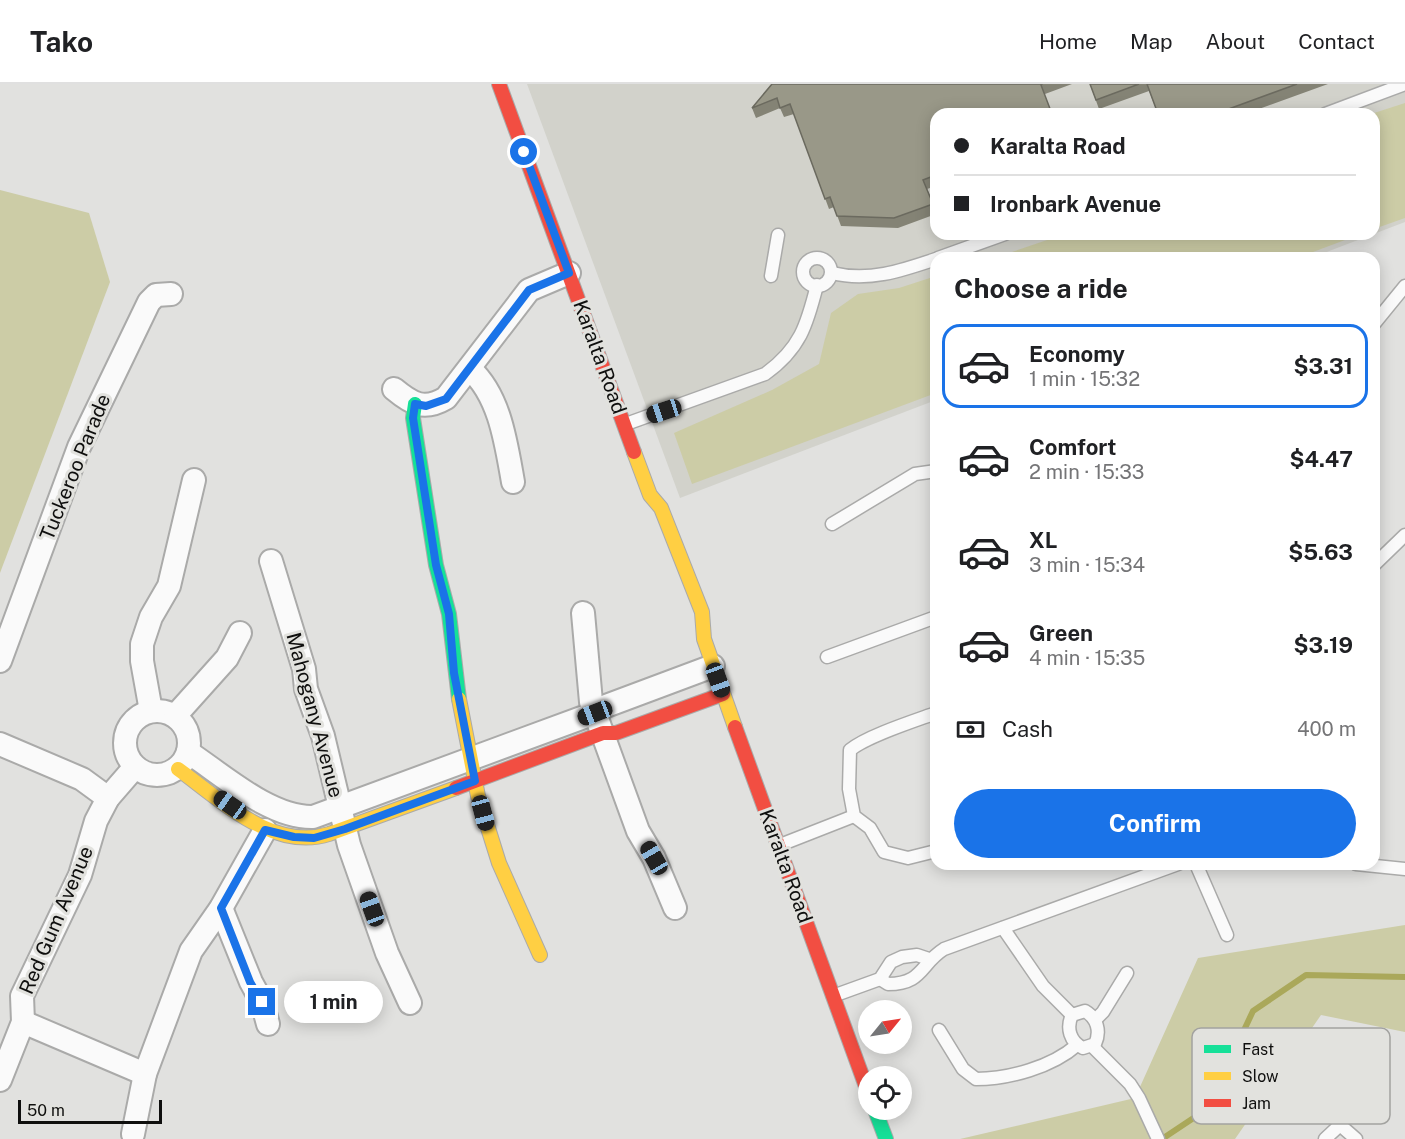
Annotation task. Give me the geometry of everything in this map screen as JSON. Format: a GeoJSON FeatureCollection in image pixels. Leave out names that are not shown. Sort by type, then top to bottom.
{"type":"FeatureCollection","features":[{"type":"Feature","properties":{"kind":"street","name":"Karalta Road"},"geometry":{"type":"LineString","coordinates":[[499,84],[650,495],[661,508],[702,612],[704,639],[713,666],[859,1066]]}},
{"type":"Feature","properties":{"kind":"street"},"geometry":{"type":"LineString","coordinates":[[394,389],[415,404],[426,406],[446,399],[529,290],[569,273]]}},
{"type":"Feature","properties":{"kind":"street","name":"Tuckeroo Parade"},"geometry":{"type":"LineString","coordinates":[[0,661],[79,447],[149,302],[156,294],[171,294]]}},
{"type":"Feature","properties":{"kind":"street"},"geometry":{"type":"LineString","coordinates":[[470,369],[492,399],[505,440],[513,482]]}},
{"type":"Feature","properties":{"kind":"street"},"geometry":{"type":"LineString","coordinates":[[415,404],[413,418],[436,565],[449,614],[454,673],[472,770],[487,830],[540,955]]}},
{"type":"Feature","properties":{"kind":"street"},"geometry":{"type":"LineString","coordinates":[[151,711],[142,661],[142,644],[151,617],[169,586],[194,480]]}},
{"type":"Feature","properties":{"kind":"street","name":"Karalta Road"},"geometry":{"type":"LineString","coordinates":[[647,514],[650,495]]}},
{"type":"Feature","properties":{"kind":"street","name":"Mahogany Avenue"},"geometry":{"type":"LineString","coordinates":[[271,561],[304,669],[306,689],[323,736],[345,829],[387,953],[410,1003]]}},
{"type":"Feature","properties":{"kind":"street"},"geometry":{"type":"LineString","coordinates":[[583,613],[591,702],[638,831],[654,858],[675,908]]}},
{"type":"Feature","properties":{"kind":"street","name":"Karalta Road"},"geometry":{"type":"LineString","coordinates":[[687,620],[704,639]]}},
{"type":"Feature","properties":{"kind":"street"},"geometry":{"type":"LineString","coordinates":[[175,716],[227,658],[240,633]]}},
{"type":"Feature","properties":{"kind":"street"},"geometry":{"type":"LineString","coordinates":[[183,760],[265,830],[294,837],[314,838],[345,829],[472,770],[599,723],[606,706],[713,666]]}},
{"type":"Feature","properties":{"kind":"street"},"geometry":{"type":"LineString","coordinates":[[599,723],[616,733],[723,694]]}},
{"type":"Feature","properties":{"kind":"street"},"geometry":{"type":"LineString","coordinates":[[151,711],[163,711],[175,716],[188,733],[183,760],[170,774],[155,776],[134,768],[126,756],[124,743],[127,729],[136,718],[151,711]]}},
{"type":"Feature","properties":{"kind":"street"},"geometry":{"type":"LineString","coordinates":[[0,744],[82,779],[108,798]]}},
{"type":"Feature","properties":{"kind":"street"},"geometry":{"type":"LineString","coordinates":[[183,760],[272,808],[298,817],[313,817],[340,807],[472,770]]}},
{"type":"Feature","properties":{"kind":"street","name":"Red Gum Avenue"},"geometry":{"type":"LineString","coordinates":[[0,1080],[23,1022],[22,996],[80,875],[96,821],[108,798],[134,768]]}},
{"type":"Feature","properties":{"kind":"street"},"geometry":{"type":"LineString","coordinates":[[133,1134],[145,1074],[191,951],[221,908],[265,830]]}},
{"type":"Feature","properties":{"kind":"street"},"geometry":{"type":"LineString","coordinates":[[221,908],[250,982],[262,1002],[268,1024]]}},
{"type":"Feature","properties":{"kind":"street"},"geometry":{"type":"LineString","coordinates":[[23,1022],[145,1074]]}},
{"type":"Feature","properties":{"kind":"street"},"geometry":{"type":"LineString","coordinates":[[879,1120],[886,1139]]}},
{"type":"Feature","properties":{"kind":"lane"},"geometry":{"type":"LineString","coordinates":[[1341,108],[1405,84]]}},
{"type":"Feature","properties":{"kind":"lane"},"geometry":{"type":"LineString","coordinates":[[771,276],[778,235]]}},
{"type":"Feature","properties":{"kind":"lane"},"geometry":{"type":"LineString","coordinates":[[954,252],[988,240]]}},
{"type":"Feature","properties":{"kind":"lane"},"geometry":{"type":"LineString","coordinates":[[817,257],[826,260],[831,273],[825,284],[808,284],[803,276],[803,267],[808,260],[817,257]]}},
{"type":"Feature","properties":{"kind":"lane"},"geometry":{"type":"LineString","coordinates":[[831,273],[846,276],[884,275],[930,260]]}},
{"type":"Feature","properties":{"kind":"lane"},"geometry":{"type":"LineString","coordinates":[[625,425],[745,381],[775,367],[796,345],[810,313],[817,285]]}},
{"type":"Feature","properties":{"kind":"lane"},"geometry":{"type":"LineString","coordinates":[[1380,317],[1404,288]]}},
{"type":"Feature","properties":{"kind":"lane"},"geometry":{"type":"LineString","coordinates":[[832,524],[915,474],[930,472]]}},
{"type":"Feature","properties":{"kind":"lane"},"geometry":{"type":"LineString","coordinates":[[1380,559],[1405,535]]}},
{"type":"Feature","properties":{"kind":"lane"},"geometry":{"type":"LineString","coordinates":[[827,657],[930,619]]}},
{"type":"Feature","properties":{"kind":"lane"},"geometry":{"type":"LineString","coordinates":[[930,715],[903,724],[850,750],[849,789],[854,816],[870,828],[884,852],[917,858],[930,854]]}},
{"type":"Feature","properties":{"kind":"lane"},"geometry":{"type":"LineString","coordinates":[[778,846],[854,816]]}},
{"type":"Feature","properties":{"kind":"lane"},"geometry":{"type":"LineString","coordinates":[[1380,866],[1405,869]]}},
{"type":"Feature","properties":{"kind":"lane"},"geometry":{"type":"LineString","coordinates":[[880,979],[888,984],[912,981],[924,972],[929,959],[944,949],[1162,870]]}},
{"type":"Feature","properties":{"kind":"lane"},"geometry":{"type":"LineString","coordinates":[[1199,870],[1227,935]]}},
{"type":"Feature","properties":{"kind":"lane"},"geometry":{"type":"LineString","coordinates":[[1003,928],[1043,986],[1072,1015]]}},
{"type":"Feature","properties":{"kind":"lane"},"geometry":{"type":"LineString","coordinates":[[833,996],[880,979],[891,962],[902,957],[917,955],[929,959]]}},
{"type":"Feature","properties":{"kind":"lane"},"geometry":{"type":"LineString","coordinates":[[1095,1020],[1103,1012],[1127,973]]}},
{"type":"Feature","properties":{"kind":"lane"},"geometry":{"type":"LineString","coordinates":[[1083,1011],[1095,1020],[1098,1036],[1092,1046],[1083,1048],[1077,1045],[1069,1032],[1072,1015],[1083,1011]]}},
{"type":"Feature","properties":{"kind":"lane"},"geometry":{"type":"LineString","coordinates":[[939,1030],[963,1069],[976,1079],[1036,1067],[1062,1056],[1077,1045]]}},
{"type":"Feature","properties":{"kind":"lane"},"geometry":{"type":"LineString","coordinates":[[1092,1046],[1130,1084],[1156,1134]]}},
{"type":"Feature","properties":{"kind":"lane"},"geometry":{"type":"LineString","coordinates":[[1325,1139],[1340,1125],[1356,1139]]}},
{"type":"Feature","properties":{"kind":"shaded area"},"geometry":{"type":"Polygon","coordinates":[[[527,84],[1405,84],[1405,222],[1380,232],[1380,108],[930,108],[930,240],[1358,240],[1327,252],[930,252],[930,402],[680,498],[527,84]]]}},
{"type":"Feature","properties":{"kind":"green space"},"geometry":{"type":"Polygon","coordinates":[[[1405,103],[1405,218],[1380,227],[1380,111],[1405,103]]]}},
{"type":"Feature","properties":{"kind":"green space"},"geometry":{"type":"Polygon","coordinates":[[[0,190],[89,213],[110,282],[0,573],[0,190]]]}},
{"type":"Feature","properties":{"kind":"green space"},"geometry":{"type":"Polygon","coordinates":[[[1047,240],[1345,240],[1313,252],[1012,252],[1047,240]]]}},
{"type":"Feature","properties":{"kind":"green space"},"geometry":{"type":"Polygon","coordinates":[[[930,278],[930,395],[692,484],[674,433],[772,390],[819,364],[831,313],[858,294],[899,288],[930,278]]]}},
{"type":"Feature","properties":{"kind":"green space"},"geometry":{"type":"Polygon","coordinates":[[[1405,925],[1405,1032],[1321,1015],[1312,1028],[1192,1028],[1192,1124],[1245,1124],[1235,1139],[960,1139],[1135,1098],[1198,958],[1405,925]]]}},
{"type":"Feature","properties":{"kind":"building"},"geometry":{"type":"Polygon","coordinates":[[[772,84],[1042,84],[1050,108],[930,108],[930,177],[923,180],[930,197],[930,205],[894,218],[837,216],[830,197],[825,199],[790,104],[780,108],[777,98],[752,108],[772,84]]]}},
{"type":"Feature","properties":{"kind":"building"},"geometry":{"type":"Polygon","coordinates":[[[1090,84],[1139,84],[1096,100],[1090,84]]]}},
{"type":"Feature","properties":{"kind":"building"},"geometry":{"type":"Polygon","coordinates":[[[1147,84],[1297,84],[1231,108],[1156,108],[1147,84]]]}},
{"type":"Feature","properties":{"kind":"waterway"},"geometry":{"type":"LineString","coordinates":[[1245,1028],[1253,1011],[1306,975],[1405,977]]}},
{"type":"Feature","properties":{"kind":"waterway"},"geometry":{"type":"LineString","coordinates":[[1162,1139],[1192,1119]]}},
{"type":"Feature","properties":{"kind":"traffic: fast"},"geometry":{"type":"LineString","coordinates":[[415,404],[413,418],[436,565],[449,614],[459,699]]}},
{"type":"Feature","properties":{"kind":"traffic: fast"},"geometry":{"type":"LineString","coordinates":[[879,1120],[886,1139]]}},
{"type":"Feature","properties":{"kind":"traffic: slow"},"geometry":{"type":"LineString","coordinates":[[634,452],[650,495],[661,508],[702,612],[704,639],[735,727]]}},
{"type":"Feature","properties":{"kind":"traffic: slow"},"geometry":{"type":"LineString","coordinates":[[459,699],[478,796],[499,863],[540,955]]}},
{"type":"Feature","properties":{"kind":"traffic: slow"},"geometry":{"type":"LineString","coordinates":[[178,769],[248,820],[288,836],[308,838],[329,834],[456,788]]}},
{"type":"Feature","properties":{"kind":"traffic: jam"},"geometry":{"type":"LineString","coordinates":[[499,84],[634,452]]}},
{"type":"Feature","properties":{"kind":"traffic: jam"},"geometry":{"type":"LineString","coordinates":[[456,788],[603,733],[616,733],[723,694]]}},
{"type":"Feature","properties":{"kind":"traffic: jam"},"geometry":{"type":"LineString","coordinates":[[735,727],[859,1066]]}},
{"type":"Feature","properties":{"kind":"route"},"geometry":{"type":"LineString","coordinates":[[262,1002],[250,982],[221,908],[265,830],[294,837],[314,838],[345,829],[475,781],[454,673],[447,599],[436,565],[413,418],[415,404],[426,406],[446,399],[529,290],[569,273],[524,152]]}}]}
